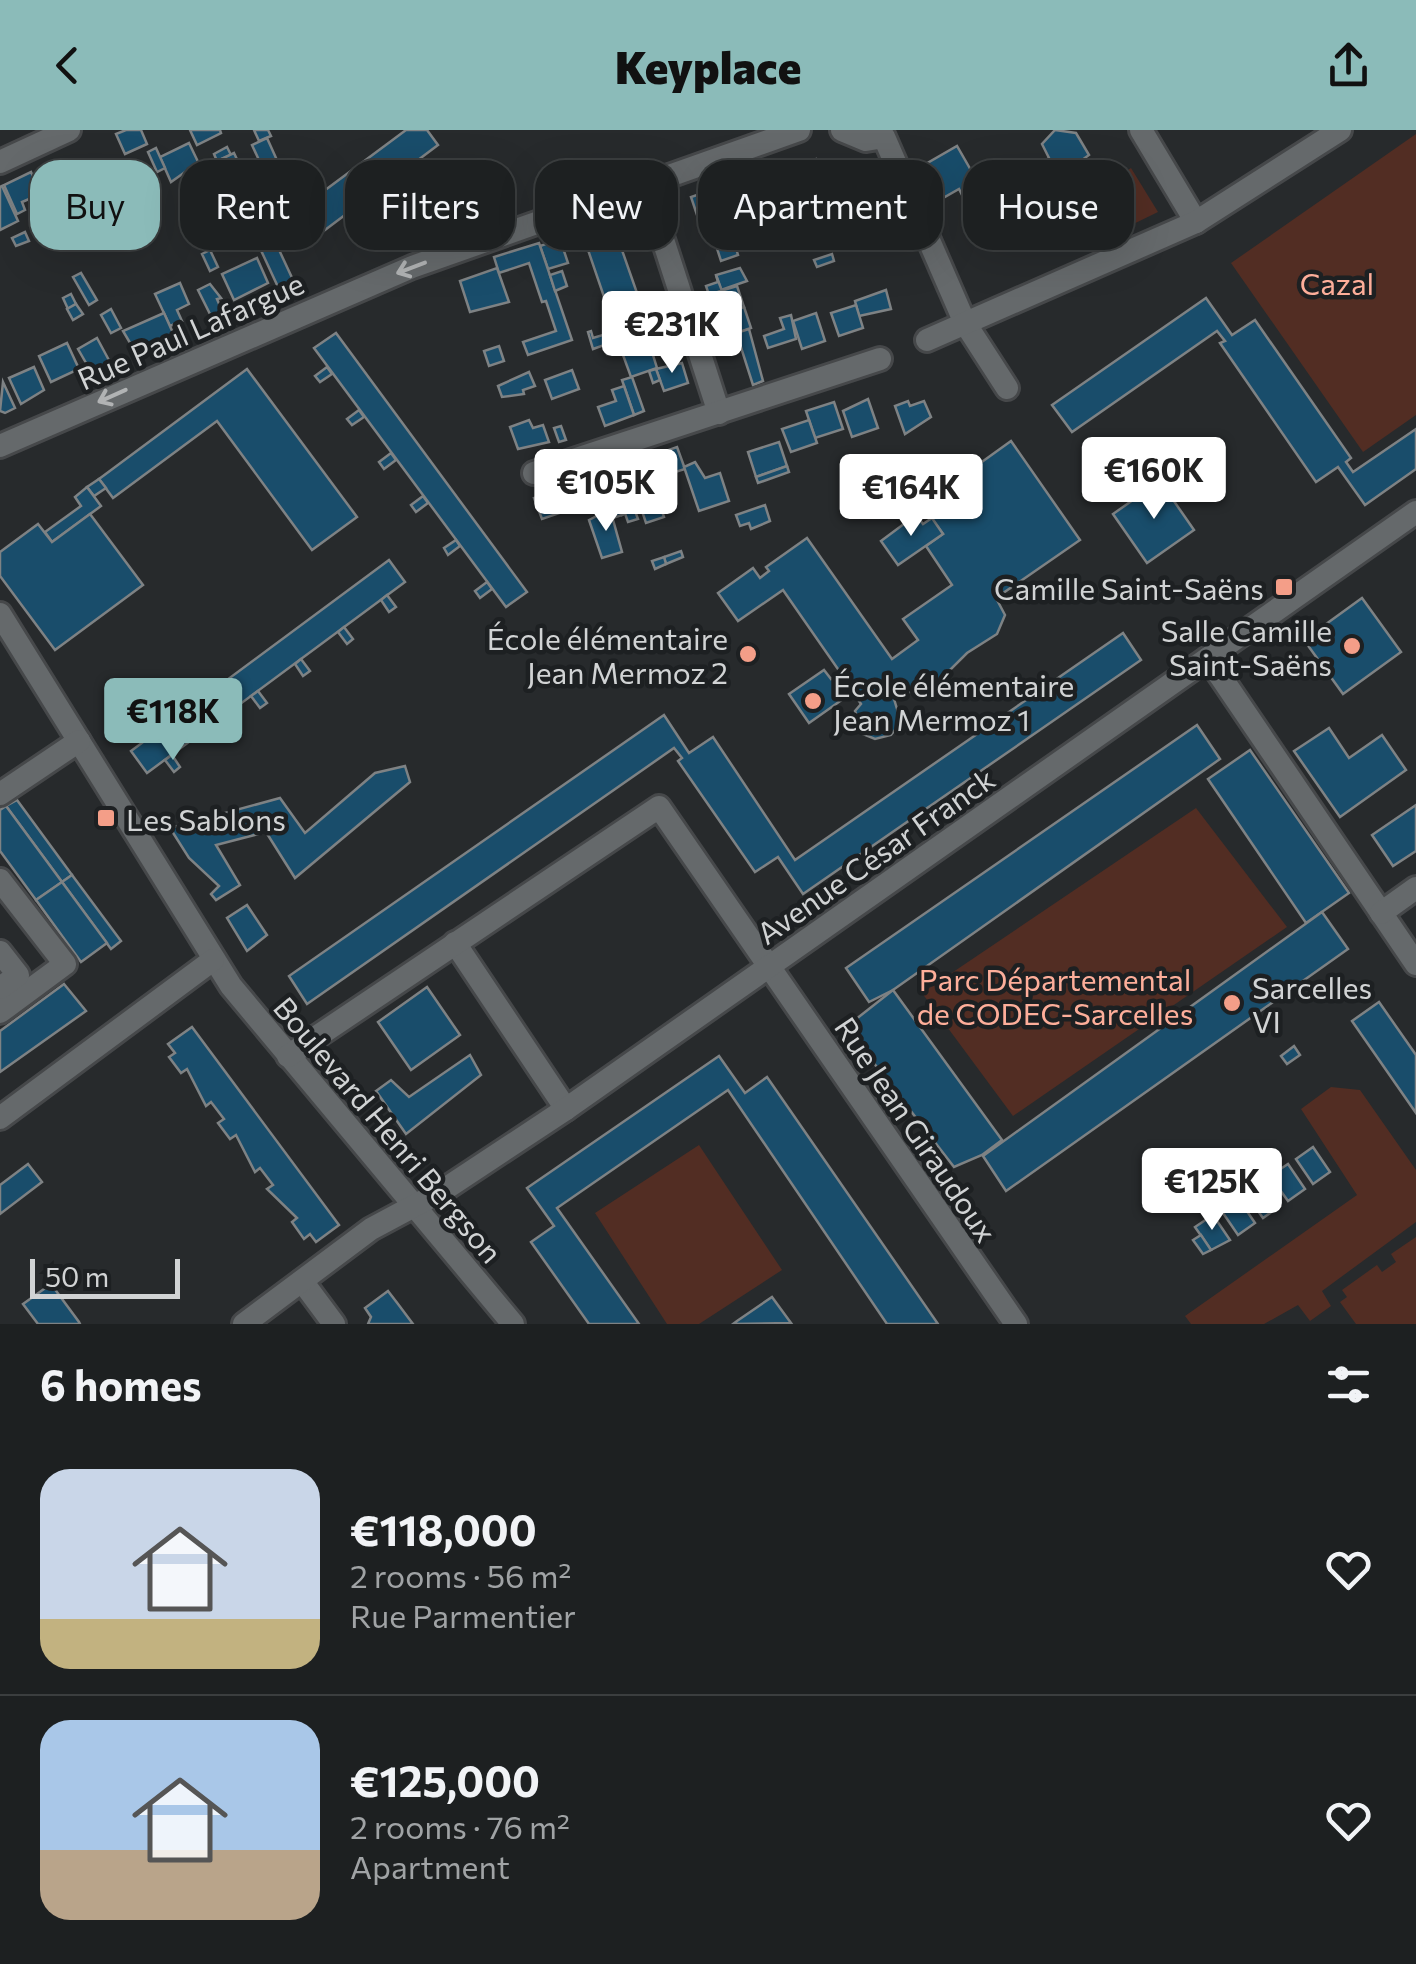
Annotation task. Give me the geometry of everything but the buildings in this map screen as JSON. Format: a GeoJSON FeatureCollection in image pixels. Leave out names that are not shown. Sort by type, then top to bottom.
{"type":"FeatureCollection","features":[{"type":"Feature","properties":{"kind":"street"},"geometry":{"type":"LineString","coordinates":[[0,162],[69,130]]}},
{"type":"Feature","properties":{"kind":"street","name":"Rue Paul Lafargue"},"geometry":{"type":"LineString","coordinates":[[678,174],[799,130]]}},
{"type":"Feature","properties":{"kind":"street"},"geometry":{"type":"LineString","coordinates":[[842,130],[866,140],[895,134],[965,323],[1007,388]]}},
{"type":"Feature","properties":{"kind":"street"},"geometry":{"type":"LineString","coordinates":[[1141,130],[1196,222]]}},
{"type":"Feature","properties":{"kind":"street"},"geometry":{"type":"LineString","coordinates":[[927,340],[1196,222],[1340,130]]}},
{"type":"Feature","properties":{"kind":"street","name":"Rue Paul Lafargue"},"geometry":{"type":"LineString","coordinates":[[0,446],[412,267],[535,224]]}},
{"type":"Feature","properties":{"kind":"street"},"geometry":{"type":"LineString","coordinates":[[667,250],[719,413]]}},
{"type":"Feature","properties":{"kind":"street"},"geometry":{"type":"LineString","coordinates":[[534,473],[880,359]]}},
{"type":"Feature","properties":{"kind":"street","name":"Avenue César Franck"},"geometry":{"type":"LineString","coordinates":[[244,1324],[372,1229],[566,1109],[1416,512]]}},
{"type":"Feature","properties":{"kind":"street","name":"Boulevard Henri Bergson"},"geometry":{"type":"LineString","coordinates":[[0,614],[218,966],[288,1056],[513,1324]]}},
{"type":"Feature","properties":{"kind":"street"},"geometry":{"type":"LineString","coordinates":[[1208,658],[1416,964]]}},
{"type":"Feature","properties":{"kind":"street"},"geometry":{"type":"LineString","coordinates":[[0,794],[79,740]]}},
{"type":"Feature","properties":{"kind":"street","name":"Rue Jean Giraudoux"},"geometry":{"type":"LineString","coordinates":[[455,943],[659,807],[1016,1324]]}},
{"type":"Feature","properties":{"kind":"street"},"geometry":{"type":"LineString","coordinates":[[0,880],[65,964],[0,1012]]}},
{"type":"Feature","properties":{"kind":"street"},"geometry":{"type":"LineString","coordinates":[[1381,912],[1416,888]]}},
{"type":"Feature","properties":{"kind":"street"},"geometry":{"type":"LineString","coordinates":[[288,1056],[455,943],[566,1109]]}},
{"type":"Feature","properties":{"kind":"street"},"geometry":{"type":"LineString","coordinates":[[0,952],[18,975],[0,988]]}},
{"type":"Feature","properties":{"kind":"street"},"geometry":{"type":"LineString","coordinates":[[0,1118],[218,966]]}},
{"type":"Feature","properties":{"kind":"street"},"geometry":{"type":"LineString","coordinates":[[302,1281],[334,1324]]}},
{"type":"Feature","properties":{"kind":"green space","name":"Cazal"},"geometry":{"type":"Polygon","coordinates":[[[1416,134],[1416,415],[1363,452],[1231,263],[1416,134]]]}},
{"type":"Feature","properties":{"kind":"green space"},"geometry":{"type":"Polygon","coordinates":[[[1134,173],[1158,212],[1134,224],[1134,173]]]}},
{"type":"Feature","properties":{"kind":"green space","name":"Parc Départemental de CODEC-Sarcelles"},"geometry":{"type":"Polygon","coordinates":[[[1196,808],[1287,927],[1013,1116],[922,993],[1196,808]]]}},
{"type":"Feature","properties":{"kind":"green space"},"geometry":{"type":"Polygon","coordinates":[[[1331,1087],[1360,1090],[1416,1170],[1416,1222],[1322,1291],[1331,1306],[1310,1321],[1298,1305],[1264,1324],[1191,1324],[1185,1316],[1357,1195],[1301,1109],[1331,1087]]]}},
{"type":"Feature","properties":{"kind":"green space"},"geometry":{"type":"Polygon","coordinates":[[[699,1145],[782,1270],[699,1324],[667,1324],[595,1213],[699,1145]]]}},
{"type":"Feature","properties":{"kind":"green space"},"geometry":{"type":"Polygon","coordinates":[[[1416,1237],[1416,1324],[1356,1324],[1340,1302],[1347,1297],[1342,1290],[1377,1265],[1382,1272],[1396,1262],[1391,1254],[1416,1237]]]}},
{"type":"Feature","properties":{"kind":"place","name":"Camille Saint-Saëns"},"geometry":{"type":"Point","coordinates":[1284,587]}},
{"type":"Feature","properties":{"kind":"place","name":"Salle Camille Saint-Saëns"},"geometry":{"type":"Point","coordinates":[1352,646]}},
{"type":"Feature","properties":{"kind":"place","name":"École élémentaire Jean Mermoz 2"},"geometry":{"type":"Point","coordinates":[748,654]}},
{"type":"Feature","properties":{"kind":"place","name":"École élémentaire Jean Mermoz 1"},"geometry":{"type":"Point","coordinates":[813,701]}},
{"type":"Feature","properties":{"kind":"place","name":"Les Sablons"},"geometry":{"type":"Point","coordinates":[106,818]}},
{"type":"Feature","properties":{"kind":"place","name":"Sarcelles VI"},"geometry":{"type":"Point","coordinates":[1232,1003]}}]}
